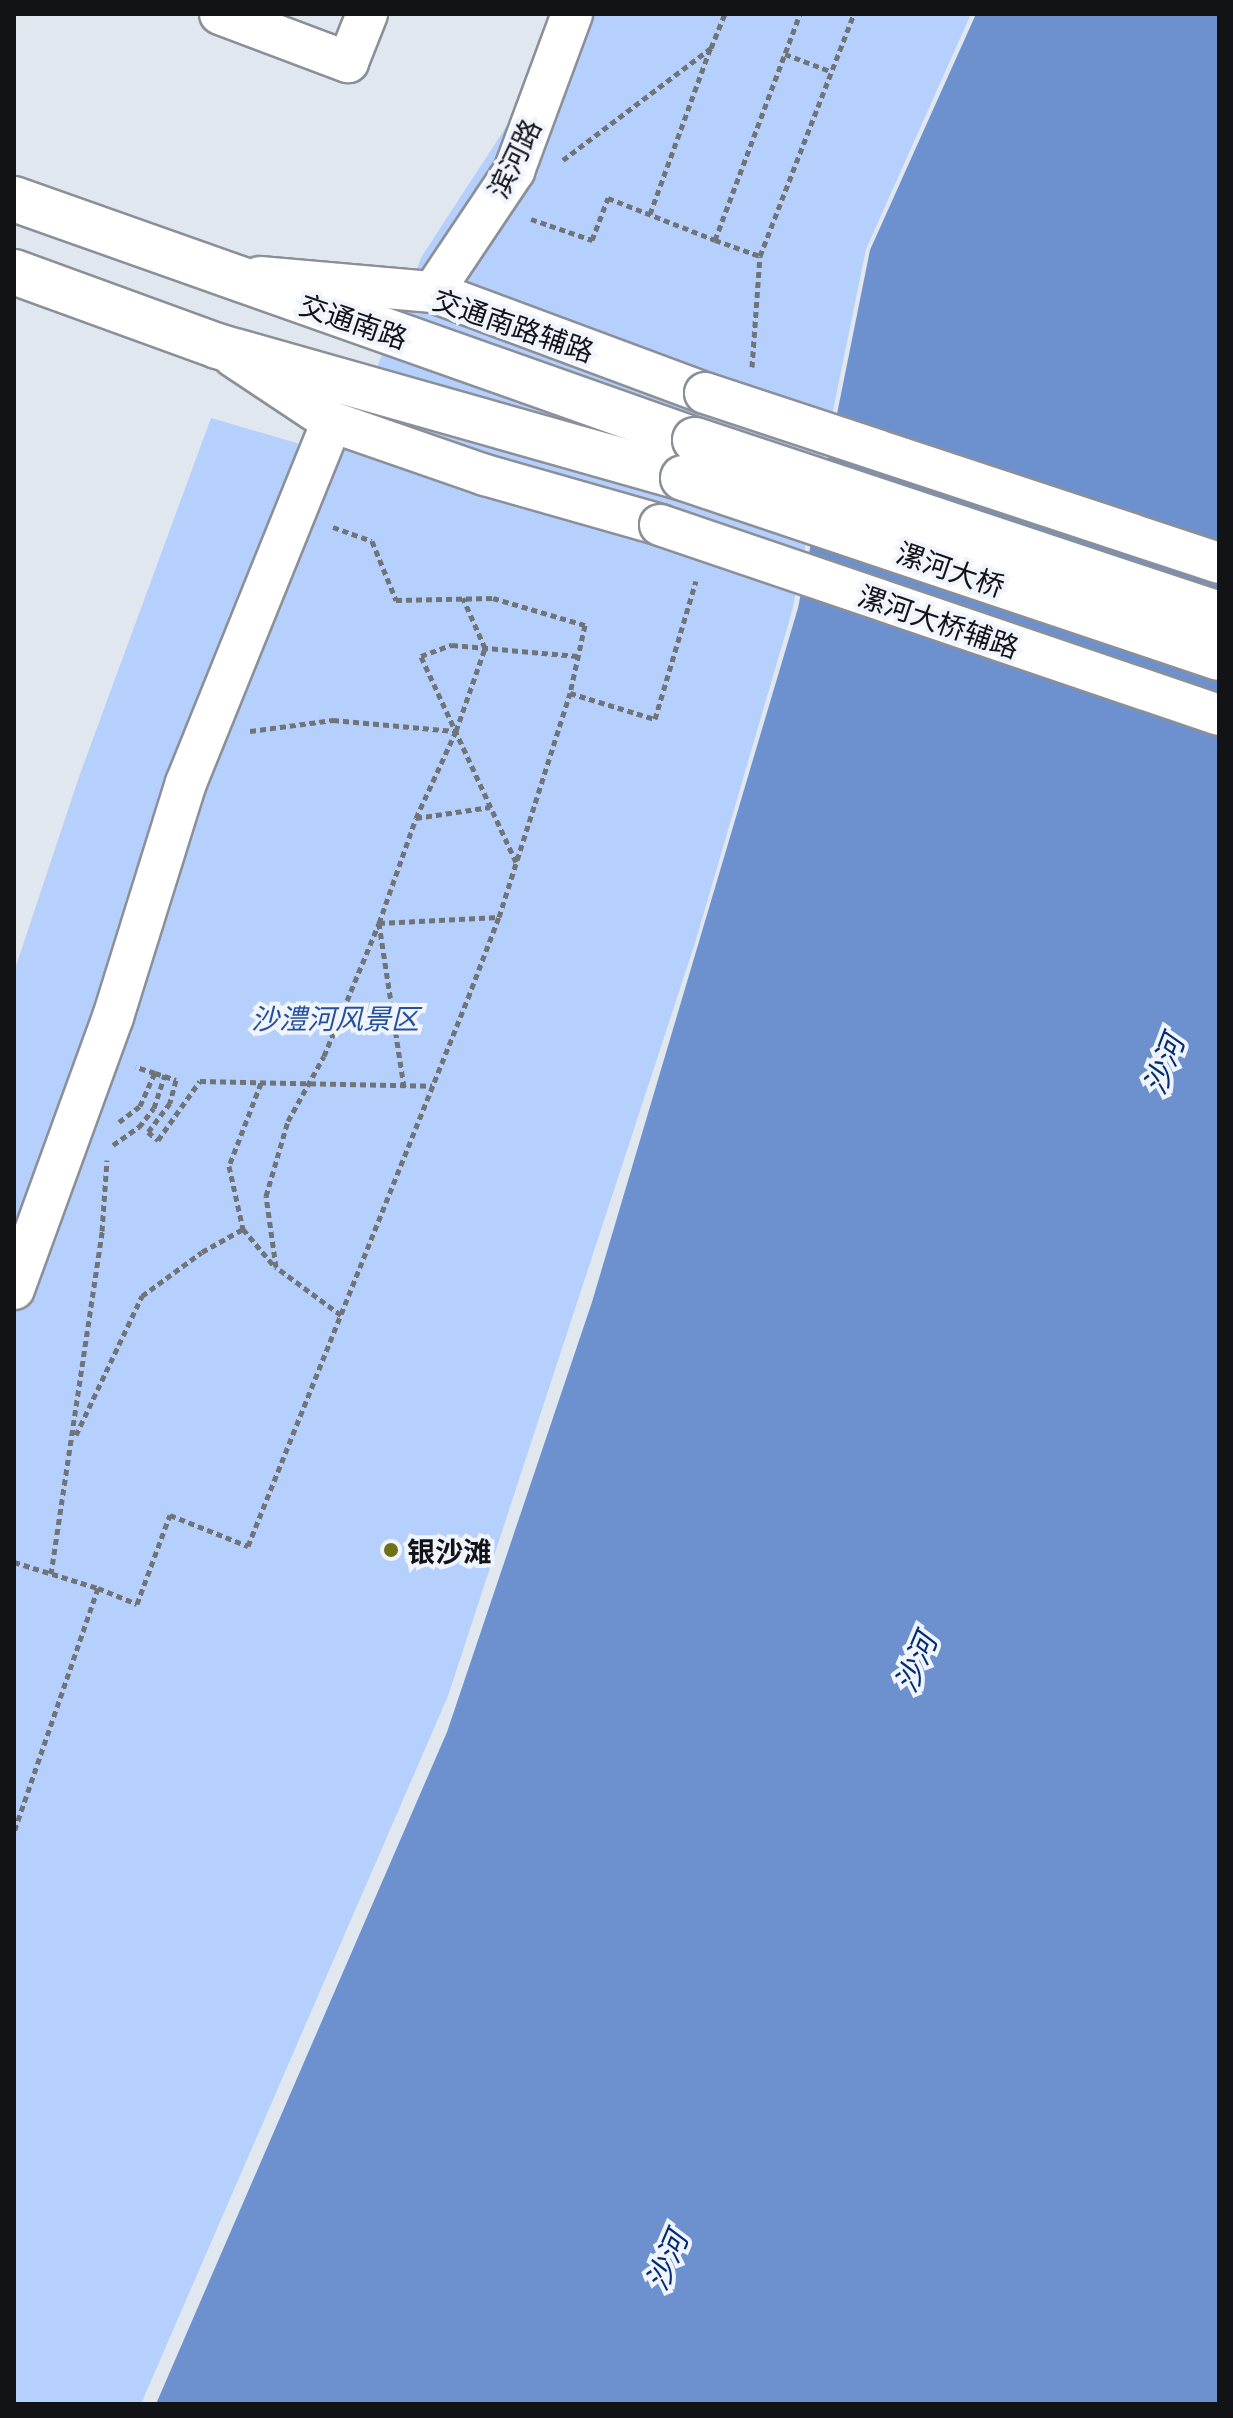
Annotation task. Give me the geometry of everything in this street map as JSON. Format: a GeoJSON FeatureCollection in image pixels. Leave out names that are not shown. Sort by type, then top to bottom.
{"type":"FeatureCollection","features":[{"type":"Feature","properties":{"kind":"main road","name":"交通南路"},"geometry":{"type":"LineString","coordinates":[[14,199],[221,274],[689,459]]}},
{"type":"Feature","properties":{"kind":"main road","name":"交通南路"},"geometry":{"type":"LineString","coordinates":[[14,272],[217,346],[689,459]]}},
{"type":"Feature","properties":{"kind":"main road","name":"漯河大桥"},"geometry":{"type":"LineString","coordinates":[[689,459],[1219,614]]}},
{"type":"Feature","properties":{"kind":"main road","name":"漯河大桥"},"geometry":{"type":"LineString","coordinates":[[689,459],[1219,658]]}},
{"type":"Feature","properties":{"kind":"street"},"geometry":{"type":"LineString","coordinates":[[220,14],[348,62],[367,14]]}},
{"type":"Feature","properties":{"kind":"street","name":"滨河路"},"geometry":{"type":"LineString","coordinates":[[433,292],[514,171],[572,14]]}},
{"type":"Feature","properties":{"kind":"street","name":"交通南路辅路"},"geometry":{"type":"LineString","coordinates":[[221,274],[433,292],[705,393],[1219,563]]}},
{"type":"Feature","properties":{"kind":"street"},"geometry":{"type":"LineString","coordinates":[[14,1289],[113,1017],[186,783],[332,422],[217,346]]}},
{"type":"Feature","properties":{"kind":"street","name":"漯河大桥辅路"},"geometry":{"type":"LineString","coordinates":[[332,422],[485,475],[660,525],[1219,715]]}},
{"type":"Feature","properties":{"kind":"path"},"geometry":{"type":"LineString","coordinates":[[650,214],[725,14]]}},
{"type":"Feature","properties":{"kind":"path"},"geometry":{"type":"LineString","coordinates":[[715,240],[800,14]]}},
{"type":"Feature","properties":{"kind":"path"},"geometry":{"type":"LineString","coordinates":[[751,370],[760,256],[854,14]]}},
{"type":"Feature","properties":{"kind":"path"},"geometry":{"type":"LineString","coordinates":[[555,165],[711,48]]}},
{"type":"Feature","properties":{"kind":"path"},"geometry":{"type":"LineString","coordinates":[[785,54],[830,71]]}},
{"type":"Feature","properties":{"kind":"path"},"geometry":{"type":"LineString","coordinates":[[491,205],[592,240],[608,198],[760,256]]}},
{"type":"Feature","properties":{"kind":"path"},"geometry":{"type":"LineString","coordinates":[[14,1562],[98,1588],[137,1604],[170,1515],[248,1546],[499,917],[570,693],[585,625],[493,598],[396,600],[372,541],[295,514]]}},
{"type":"Feature","properties":{"kind":"path"},"geometry":{"type":"LineString","coordinates":[[570,693],[655,719],[698,572]]}},
{"type":"Feature","properties":{"kind":"path"},"geometry":{"type":"LineString","coordinates":[[276,1267],[266,1196],[288,1121],[309,1084],[379,923],[416,818],[456,731],[485,648],[463,598]]}},
{"type":"Feature","properties":{"kind":"path"},"geometry":{"type":"LineString","coordinates":[[516,863],[421,656],[452,645],[578,656]]}},
{"type":"Feature","properties":{"kind":"path"},"geometry":{"type":"LineString","coordinates":[[209,724],[245,732],[333,720],[456,731]]}},
{"type":"Feature","properties":{"kind":"path"},"geometry":{"type":"LineString","coordinates":[[416,818],[490,807]]}},
{"type":"Feature","properties":{"kind":"path"},"geometry":{"type":"LineString","coordinates":[[379,923],[499,917]]}},
{"type":"Feature","properties":{"kind":"path"},"geometry":{"type":"LineString","coordinates":[[379,923],[404,1087]]}},
{"type":"Feature","properties":{"kind":"path"},"geometry":{"type":"LineString","coordinates":[[155,1073],[176,1080],[170,1103],[148,1132],[158,1140],[200,1081],[432,1086]]}},
{"type":"Feature","properties":{"kind":"path"},"geometry":{"type":"LineString","coordinates":[[51,1574],[102,1231],[108,1149],[139,1127],[154,1108],[165,1075]]}},
{"type":"Feature","properties":{"kind":"path"},"geometry":{"type":"LineString","coordinates":[[261,1083],[229,1166],[243,1229],[276,1267],[342,1315]]}},
{"type":"Feature","properties":{"kind":"path"},"geometry":{"type":"LineString","coordinates":[[72,1444],[142,1296],[202,1252],[243,1229]]}},
{"type":"Feature","properties":{"kind":"path"},"geometry":{"type":"LineString","coordinates":[[14,1832],[98,1588]]}},
{"type":"Feature","properties":{"kind":"green space","name":"沙澧河风景区"},"geometry":{"type":"Polygon","coordinates":[[[549,14],[971,14],[866,249],[792,611],[695,943],[448,1696],[141,2404],[14,2404],[14,972],[80,774],[211,418],[341,456],[422,256],[519,107],[549,14]]]}},
{"type":"Feature","properties":{"kind":"water","name":"沙河"},"geometry":{"type":"Polygon","coordinates":[[[976,14],[1219,14],[1219,2404],[156,2404],[447,1732],[592,1302],[798,608],[870,250],[976,14]]]}},
{"type":"Feature","properties":{"kind":"place","name":"银沙滩"},"geometry":{"type":"Point","coordinates":[391,1550]}}]}
